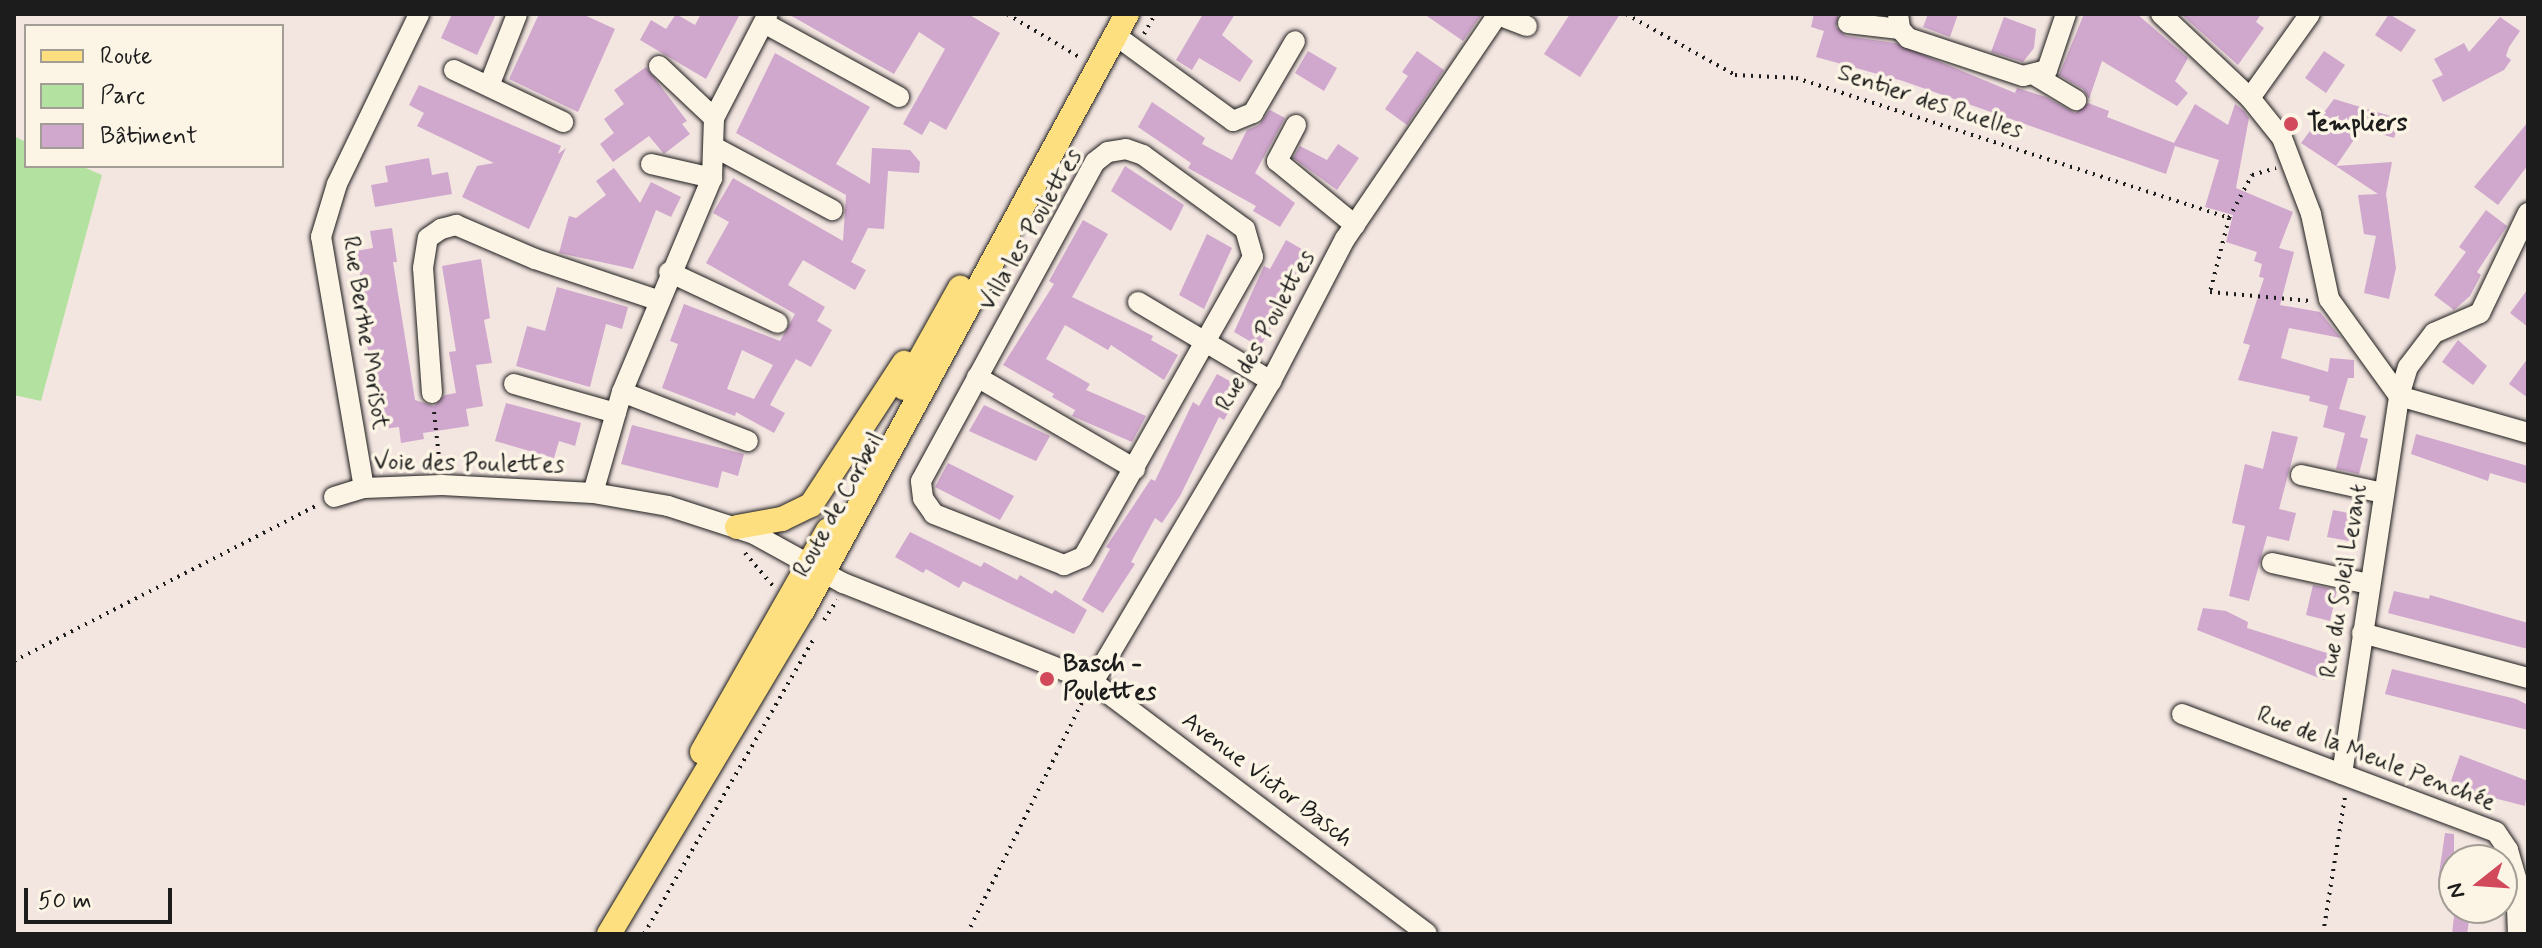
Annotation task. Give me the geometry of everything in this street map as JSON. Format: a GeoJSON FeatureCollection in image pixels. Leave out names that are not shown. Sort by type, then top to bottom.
{"type":"FeatureCollection","features":[{"type":"Feature","properties":{"kind":"main road","name":"Route de Corbeil"},"geometry":{"type":"LineString","coordinates":[[814,568],[1033,189],[1047,156],[1121,25]]}},
{"type":"Feature","properties":{"kind":"main road","name":"Route de Corbeil"},"geometry":{"type":"LineString","coordinates":[[609,934],[804,609],[814,568],[937,327],[1024,182],[1047,156]]}},
{"type":"Feature","properties":{"kind":"main road"},"geometry":{"type":"LineString","coordinates":[[737,527],[782,519],[811,505],[920,335],[937,327]]}},
{"type":"Feature","properties":{"kind":"street","name":"Rue Berthe Morisot"},"geometry":{"type":"LineString","coordinates":[[364,488],[321,237],[337,184],[419,14]]}},
{"type":"Feature","properties":{"kind":"street"},"geometry":{"type":"LineString","coordinates":[[489,86],[517,14]]}},
{"type":"Feature","properties":{"kind":"street"},"geometry":{"type":"LineString","coordinates":[[1498,14],[1527,26]]}},
{"type":"Feature","properties":{"kind":"street","name":"Rue des Poulettes"},"geometry":{"type":"LineString","coordinates":[[1093,682],[1271,381],[1355,225],[1498,14]]}},
{"type":"Feature","properties":{"kind":"street"},"geometry":{"type":"LineString","coordinates":[[1848,23],[1899,21],[1908,38],[2023,76],[2036,76],[2047,70],[2066,14]]}},
{"type":"Feature","properties":{"kind":"street"},"geometry":{"type":"LineString","coordinates":[[2161,14],[2250,98],[2282,138],[2311,214],[2322,282],[2332,305],[2399,396],[2528,433]]}},
{"type":"Feature","properties":{"kind":"street"},"geometry":{"type":"LineString","coordinates":[[2250,98],[2310,14]]}},
{"type":"Feature","properties":{"kind":"street"},"geometry":{"type":"LineString","coordinates":[[593,493],[622,392],[657,300],[712,178],[716,148],[714,118],[766,18],[899,97]]}},
{"type":"Feature","properties":{"kind":"street","name":"Route de Corbeil"},"geometry":{"type":"LineString","coordinates":[[1121,25],[1233,121],[1253,113],[1295,41]]}},
{"type":"Feature","properties":{"kind":"street"},"geometry":{"type":"LineString","coordinates":[[659,66],[714,118]]}},
{"type":"Feature","properties":{"kind":"street"},"geometry":{"type":"LineString","coordinates":[[454,70],[563,122]]}},
{"type":"Feature","properties":{"kind":"street"},"geometry":{"type":"LineString","coordinates":[[2036,76],[2076,100]]}},
{"type":"Feature","properties":{"kind":"street"},"geometry":{"type":"LineString","coordinates":[[1296,125],[1277,161],[1355,225]]}},
{"type":"Feature","properties":{"kind":"street"},"geometry":{"type":"LineString","coordinates":[[716,148],[832,210]]}},
{"type":"Feature","properties":{"kind":"street","name":"Villa les Poulettes"},"geometry":{"type":"LineString","coordinates":[[1126,149],[1143,155],[1245,229],[1253,257],[1083,557],[1064,565],[934,514],[923,498],[921,481],[977,377],[1095,162],[1108,152],[1126,149]]}},
{"type":"Feature","properties":{"kind":"street"},"geometry":{"type":"LineString","coordinates":[[651,164],[712,178]]}},
{"type":"Feature","properties":{"kind":"street","name":"Rue du Soleil Levant"},"geometry":{"type":"LineString","coordinates":[[2342,774],[2383,493],[2399,396],[2408,367],[2434,333],[2480,313],[2528,213]]}},
{"type":"Feature","properties":{"kind":"street"},"geometry":{"type":"LineString","coordinates":[[432,393],[423,268],[428,238],[441,229],[456,225],[535,259],[657,300]]}},
{"type":"Feature","properties":{"kind":"street"},"geometry":{"type":"LineString","coordinates":[[669,272],[778,323]]}},
{"type":"Feature","properties":{"kind":"street"},"geometry":{"type":"LineString","coordinates":[[1138,302],[1271,381]]}},
{"type":"Feature","properties":{"kind":"street"},"geometry":{"type":"LineString","coordinates":[[977,377],[1135,469]]}},
{"type":"Feature","properties":{"kind":"street"},"geometry":{"type":"LineString","coordinates":[[514,384],[616,413]]}},
{"type":"Feature","properties":{"kind":"street"},"geometry":{"type":"LineString","coordinates":[[622,392],[748,441]]}},
{"type":"Feature","properties":{"kind":"street"},"geometry":{"type":"LineString","coordinates":[[2301,475],[2383,493]]}},
{"type":"Feature","properties":{"kind":"street","name":"Voie des Poulettes"},"geometry":{"type":"LineString","coordinates":[[334,497],[364,488],[442,485],[593,493],[668,506],[737,527],[814,568]]}},
{"type":"Feature","properties":{"kind":"street"},"geometry":{"type":"LineString","coordinates":[[2272,563],[2369,584]]}},
{"type":"Feature","properties":{"kind":"street","name":"Avenue Victor Basch"},"geometry":{"type":"LineString","coordinates":[[814,568],[1093,682],[1427,934]]}},
{"type":"Feature","properties":{"kind":"street"},"geometry":{"type":"LineString","coordinates":[[2362,633],[2528,678]]}},
{"type":"Feature","properties":{"kind":"street","name":"Rue de la Meule Penchée"},"geometry":{"type":"LineString","coordinates":[[2182,714],[2496,832],[2522,879],[2518,934]]}},
{"type":"Feature","properties":{"kind":"path"},"geometry":{"type":"LineString","coordinates":[[1007,14],[1097,67]]}},
{"type":"Feature","properties":{"kind":"path","name":"Sentier des Ruelles"},"geometry":{"type":"LineString","coordinates":[[1626,14],[1735,75],[1796,78],[2229,218]]}},
{"type":"Feature","properties":{"kind":"path"},"geometry":{"type":"LineString","coordinates":[[2293,163],[2252,175],[2229,218],[2210,292],[2332,305]]}},
{"type":"Feature","properties":{"kind":"path"},"geometry":{"type":"LineString","coordinates":[[432,393],[442,485]]}},
{"type":"Feature","properties":{"kind":"path"},"geometry":{"type":"LineString","coordinates":[[14,661],[334,497]]}},
{"type":"Feature","properties":{"kind":"path"},"geometry":{"type":"LineString","coordinates":[[737,527],[740,546],[804,609]]}},
{"type":"Feature","properties":{"kind":"path"},"geometry":{"type":"LineString","coordinates":[[967,934],[1093,682]]}},
{"type":"Feature","properties":{"kind":"path"},"geometry":{"type":"LineString","coordinates":[[2323,934],[2345,797],[2342,774]]}},
{"type":"Feature","properties":{"kind":"green space"},"geometry":{"type":"Polygon","coordinates":[[[14,136],[24,141],[24,168],[86,168],[102,175],[41,401],[14,395],[14,136]]]}},
{"type":"Feature","properties":{"kind":"building"},"geometry":{"type":"Polygon","coordinates":[[[452,14],[496,14],[477,55],[441,38],[452,14]]]}},
{"type":"Feature","properties":{"kind":"building"},"geometry":{"type":"Polygon","coordinates":[[[539,14],[582,14],[615,29],[578,112],[509,79],[539,14]]]}},
{"type":"Feature","properties":{"kind":"building"},"geometry":{"type":"Polygon","coordinates":[[[676,14],[695,25],[701,14],[740,14],[706,79],[640,40],[651,20],[666,29],[676,14]]]}},
{"type":"Feature","properties":{"kind":"building"},"geometry":{"type":"Polygon","coordinates":[[[788,14],[968,14],[1000,33],[946,130],[930,121],[922,135],[903,124],[945,49],[919,32],[894,74],[788,14]]]}},
{"type":"Feature","properties":{"kind":"building"},"geometry":{"type":"Polygon","coordinates":[[[1203,14],[1235,14],[1222,35],[1253,61],[1240,82],[1199,58],[1192,70],[1176,60],[1203,14]]]}},
{"type":"Feature","properties":{"kind":"building"},"geometry":{"type":"Polygon","coordinates":[[[1424,14],[1482,14],[1463,41],[1424,14]]]}},
{"type":"Feature","properties":{"kind":"building"},"geometry":{"type":"Polygon","coordinates":[[[1570,14],[1620,14],[1580,77],[1544,54],[1570,14]]]}},
{"type":"Feature","properties":{"kind":"building"},"geometry":{"type":"Polygon","coordinates":[[[1814,14],[1839,14],[1836,27],[1846,36],[1895,43],[2015,93],[2017,88],[2046,97],[2075,113],[2088,103],[2109,111],[2107,117],[2174,143],[2195,104],[2228,125],[2235,104],[2244,111],[2249,118],[2236,188],[2293,212],[2279,248],[2294,252],[2280,305],[2320,312],[2341,338],[2289,328],[2281,358],[2328,372],[2330,358],[2354,360],[2354,378],[2348,378],[2339,409],[2366,416],[2360,437],[2368,439],[2359,474],[2336,469],[2345,433],[2323,427],[2328,406],[2309,401],[2310,396],[2238,380],[2250,345],[2243,343],[2264,278],[2259,277],[2262,264],[2254,261],[2257,252],[2226,242],[2233,215],[2205,207],[2219,160],[2175,146],[2166,174],[1903,81],[1816,57],[1824,31],[1811,27],[1814,14]]]}},
{"type":"Feature","properties":{"kind":"building"},"geometry":{"type":"Polygon","coordinates":[[[1928,14],[1958,14],[1950,37],[1923,27],[1928,14]]]}},
{"type":"Feature","properties":{"kind":"building"},"geometry":{"type":"Polygon","coordinates":[[[2084,14],[2137,14],[2188,58],[2175,81],[2188,93],[2177,106],[2102,61],[2089,99],[2083,89],[2059,75],[2084,14]]]}},
{"type":"Feature","properties":{"kind":"building"},"geometry":{"type":"Polygon","coordinates":[[[2181,14],[2261,14],[2256,22],[2264,28],[2238,65],[2181,14]]]}},
{"type":"Feature","properties":{"kind":"building"},"geometry":{"type":"Polygon","coordinates":[[[2389,14],[2416,30],[2401,52],[2375,35],[2389,14]]]}},
{"type":"Feature","properties":{"kind":"building"},"geometry":{"type":"Polygon","coordinates":[[[2004,17],[2036,29],[2034,48],[2023,62],[1991,52],[2004,17]]]}},
{"type":"Feature","properties":{"kind":"building"},"geometry":{"type":"Polygon","coordinates":[[[2500,17],[2520,31],[2506,56],[2511,60],[2504,70],[2443,102],[2432,80],[2443,75],[2434,59],[2464,43],[2469,52],[2500,17]]]}},
{"type":"Feature","properties":{"kind":"building"},"geometry":{"type":"Polygon","coordinates":[[[1308,51],[1337,68],[1324,91],[1295,73],[1308,51]]]}},
{"type":"Feature","properties":{"kind":"building"},"geometry":{"type":"Polygon","coordinates":[[[1417,51],[1444,70],[1407,125],[1385,109],[1408,76],[1402,72],[1417,51]]]}},
{"type":"Feature","properties":{"kind":"building"},"geometry":{"type":"Polygon","coordinates":[[[2324,51],[2345,65],[2326,93],[2305,78],[2324,51]]]}},
{"type":"Feature","properties":{"kind":"building"},"geometry":{"type":"Polygon","coordinates":[[[775,53],[870,107],[836,164],[870,184],[872,148],[910,150],[920,162],[919,173],[888,171],[884,229],[868,228],[851,262],[866,270],[855,290],[803,260],[788,285],[825,307],[817,321],[832,330],[811,367],[796,359],[778,390],[770,405],[785,413],[774,433],[736,412],[735,416],[662,388],[678,344],[670,341],[684,304],[780,341],[795,314],[706,263],[729,222],[713,213],[733,178],[843,241],[846,195],[736,133],[775,53]],[[742,350],[727,389],[754,399],[773,365],[742,350]]]}},
{"type":"Feature","properties":{"kind":"building"},"geometry":{"type":"Polygon","coordinates":[[[646,67],[687,121],[682,124],[690,134],[664,154],[649,136],[613,162],[600,144],[614,133],[604,119],[624,104],[614,90],[646,67]]]}},
{"type":"Feature","properties":{"kind":"building"},"geometry":{"type":"Polygon","coordinates":[[[419,85],[561,146],[558,154],[566,148],[529,229],[462,197],[477,166],[494,163],[417,126],[424,113],[409,105],[419,85]]]}},
{"type":"Feature","properties":{"kind":"building"},"geometry":{"type":"Polygon","coordinates":[[[2334,99],[2400,119],[2394,138],[2362,128],[2336,166],[2392,162],[2386,194],[2396,268],[2389,299],[2364,293],[2376,236],[2364,234],[2358,195],[2378,194],[2301,143],[2334,99]]]}},
{"type":"Feature","properties":{"kind":"building"},"geometry":{"type":"Polygon","coordinates":[[[1152,102],[1205,138],[1202,144],[1232,160],[1247,130],[1259,125],[1270,110],[1285,118],[1255,173],[1295,203],[1280,227],[1253,211],[1256,206],[1188,168],[1191,163],[1138,127],[1152,102]]]}},
{"type":"Feature","properties":{"kind":"building"},"geometry":{"type":"Polygon","coordinates":[[[2528,122],[2528,165],[2498,205],[2474,187],[2528,122]]]}},
{"type":"Feature","properties":{"kind":"building"},"geometry":{"type":"Polygon","coordinates":[[[1338,144],[1359,158],[1337,190],[1293,158],[1300,146],[1327,160],[1338,144]]]}},
{"type":"Feature","properties":{"kind":"building"},"geometry":{"type":"Polygon","coordinates":[[[429,158],[432,175],[448,172],[452,194],[375,207],[371,185],[388,182],[385,166],[429,158]]]}},
{"type":"Feature","properties":{"kind":"building"},"geometry":{"type":"Polygon","coordinates":[[[1125,166],[1184,205],[1171,231],[1111,191],[1125,166]]]}},
{"type":"Feature","properties":{"kind":"building"},"geometry":{"type":"Polygon","coordinates":[[[614,168],[640,203],[651,182],[681,197],[671,217],[656,210],[633,269],[559,253],[569,216],[576,218],[606,195],[596,181],[614,168]]]}},
{"type":"Feature","properties":{"kind":"building"},"geometry":{"type":"Polygon","coordinates":[[[2486,210],[2507,226],[2477,272],[2481,275],[2470,296],[2454,310],[2434,295],[2466,252],[2459,247],[2486,210]]]}},
{"type":"Feature","properties":{"kind":"building"},"geometry":{"type":"Polygon","coordinates":[[[1083,220],[1108,234],[1072,297],[1153,336],[1151,340],[1178,355],[1164,380],[1111,345],[1108,350],[1065,325],[1046,359],[1090,384],[1086,390],[1146,416],[1132,442],[1072,416],[1075,410],[1052,397],[1054,394],[1003,365],[1054,284],[1049,281],[1083,220]]]}},
{"type":"Feature","properties":{"kind":"building"},"geometry":{"type":"Polygon","coordinates":[[[392,228],[397,262],[393,262],[415,400],[434,406],[445,395],[456,393],[449,352],[456,351],[442,266],[481,259],[490,318],[484,320],[492,363],[476,365],[483,406],[466,409],[469,426],[423,433],[424,439],[401,443],[399,427],[382,429],[358,294],[363,293],[356,251],[373,248],[370,231],[392,228]]]}},
{"type":"Feature","properties":{"kind":"building"},"geometry":{"type":"Polygon","coordinates":[[[1207,234],[1232,248],[1204,309],[1179,295],[1207,234]]]}},
{"type":"Feature","properties":{"kind":"building"},"geometry":{"type":"Polygon","coordinates":[[[1286,240],[1312,255],[1272,314],[1277,317],[1260,347],[1234,332],[1264,266],[1270,269],[1286,240]]]}},
{"type":"Feature","properties":{"kind":"building"},"geometry":{"type":"Polygon","coordinates":[[[557,287],[628,307],[622,329],[606,324],[590,387],[516,366],[527,326],[545,331],[557,287]]]}},
{"type":"Feature","properties":{"kind":"building"},"geometry":{"type":"Polygon","coordinates":[[[2528,289],[2528,327],[2510,313],[2528,289]]]}},
{"type":"Feature","properties":{"kind":"building"},"geometry":{"type":"Polygon","coordinates":[[[2458,340],[2487,366],[2473,385],[2442,362],[2458,340]]]}},
{"type":"Feature","properties":{"kind":"building"},"geometry":{"type":"Polygon","coordinates":[[[2528,358],[2528,398],[2509,384],[2528,358]]]}},
{"type":"Feature","properties":{"kind":"building"},"geometry":{"type":"Polygon","coordinates":[[[1217,374],[1242,388],[1224,420],[1219,417],[1180,496],[1162,523],[1155,518],[1131,562],[1135,564],[1103,613],[1082,600],[1110,549],[1106,547],[1151,479],[1155,481],[1193,402],[1199,406],[1217,374]]]}},
{"type":"Feature","properties":{"kind":"building"},"geometry":{"type":"Polygon","coordinates":[[[506,403],[581,423],[575,446],[559,441],[554,458],[495,441],[506,403]]]}},
{"type":"Feature","properties":{"kind":"building"},"geometry":{"type":"Polygon","coordinates":[[[984,405],[1050,436],[1036,461],[969,431],[984,405]]]}},
{"type":"Feature","properties":{"kind":"building"},"geometry":{"type":"Polygon","coordinates":[[[632,425],[744,454],[738,476],[722,471],[718,488],[621,464],[632,425]]]}},
{"type":"Feature","properties":{"kind":"building"},"geometry":{"type":"Polygon","coordinates":[[[2272,431],[2298,437],[2279,509],[2296,513],[2289,541],[2267,536],[2249,601],[2229,596],[2245,526],[2232,523],[2245,464],[2263,469],[2272,431]]]}},
{"type":"Feature","properties":{"kind":"building"},"geometry":{"type":"Polygon","coordinates":[[[2416,434],[2528,466],[2528,484],[2490,473],[2488,481],[2411,454],[2416,434]]]}},
{"type":"Feature","properties":{"kind":"building"},"geometry":{"type":"Polygon","coordinates":[[[948,463],[1014,496],[1000,520],[935,487],[948,463]]]}},
{"type":"Feature","properties":{"kind":"building"},"geometry":{"type":"Polygon","coordinates":[[[2333,510],[2354,514],[2349,541],[2327,537],[2333,510]]]}},
{"type":"Feature","properties":{"kind":"building"},"geometry":{"type":"Polygon","coordinates":[[[910,532],[981,567],[984,562],[1017,580],[1020,575],[1052,594],[1055,590],[1087,610],[1074,634],[963,581],[959,588],[926,569],[923,573],[895,557],[910,532]]]}},
{"type":"Feature","properties":{"kind":"building"},"geometry":{"type":"Polygon","coordinates":[[[2313,585],[2337,590],[2330,621],[2306,615],[2313,585]]]}},
{"type":"Feature","properties":{"kind":"building"},"geometry":{"type":"Polygon","coordinates":[[[2394,591],[2429,599],[2430,595],[2528,623],[2528,649],[2388,613],[2394,591]]]}},
{"type":"Feature","properties":{"kind":"building"},"geometry":{"type":"Polygon","coordinates":[[[2203,608],[2226,611],[2248,622],[2247,628],[2333,655],[2324,680],[2197,630],[2203,608]]]}},
{"type":"Feature","properties":{"kind":"building"},"geometry":{"type":"Polygon","coordinates":[[[2392,669],[2516,699],[2528,705],[2528,730],[2385,694],[2392,669]]]}},
{"type":"Feature","properties":{"kind":"building"},"geometry":{"type":"Polygon","coordinates":[[[2460,755],[2528,781],[2525,806],[2463,790],[2465,786],[2451,781],[2460,755]]]}},
{"type":"Feature","properties":{"kind":"building"},"geometry":{"type":"Polygon","coordinates":[[[2445,833],[2454,834],[2454,844],[2443,844],[2445,833]]]}},
{"type":"Feature","properties":{"kind":"building"},"geometry":{"type":"Polygon","coordinates":[[[2453,924],[2469,924],[2467,934],[2452,934],[2453,924]]]}},
{"type":"Feature","properties":{"kind":"place","name":"Templiers"},"geometry":{"type":"Point","coordinates":[2291,124]}},
{"type":"Feature","properties":{"kind":"place","name":"Basch - Poulettes"},"geometry":{"type":"Point","coordinates":[1047,679]}}]}
